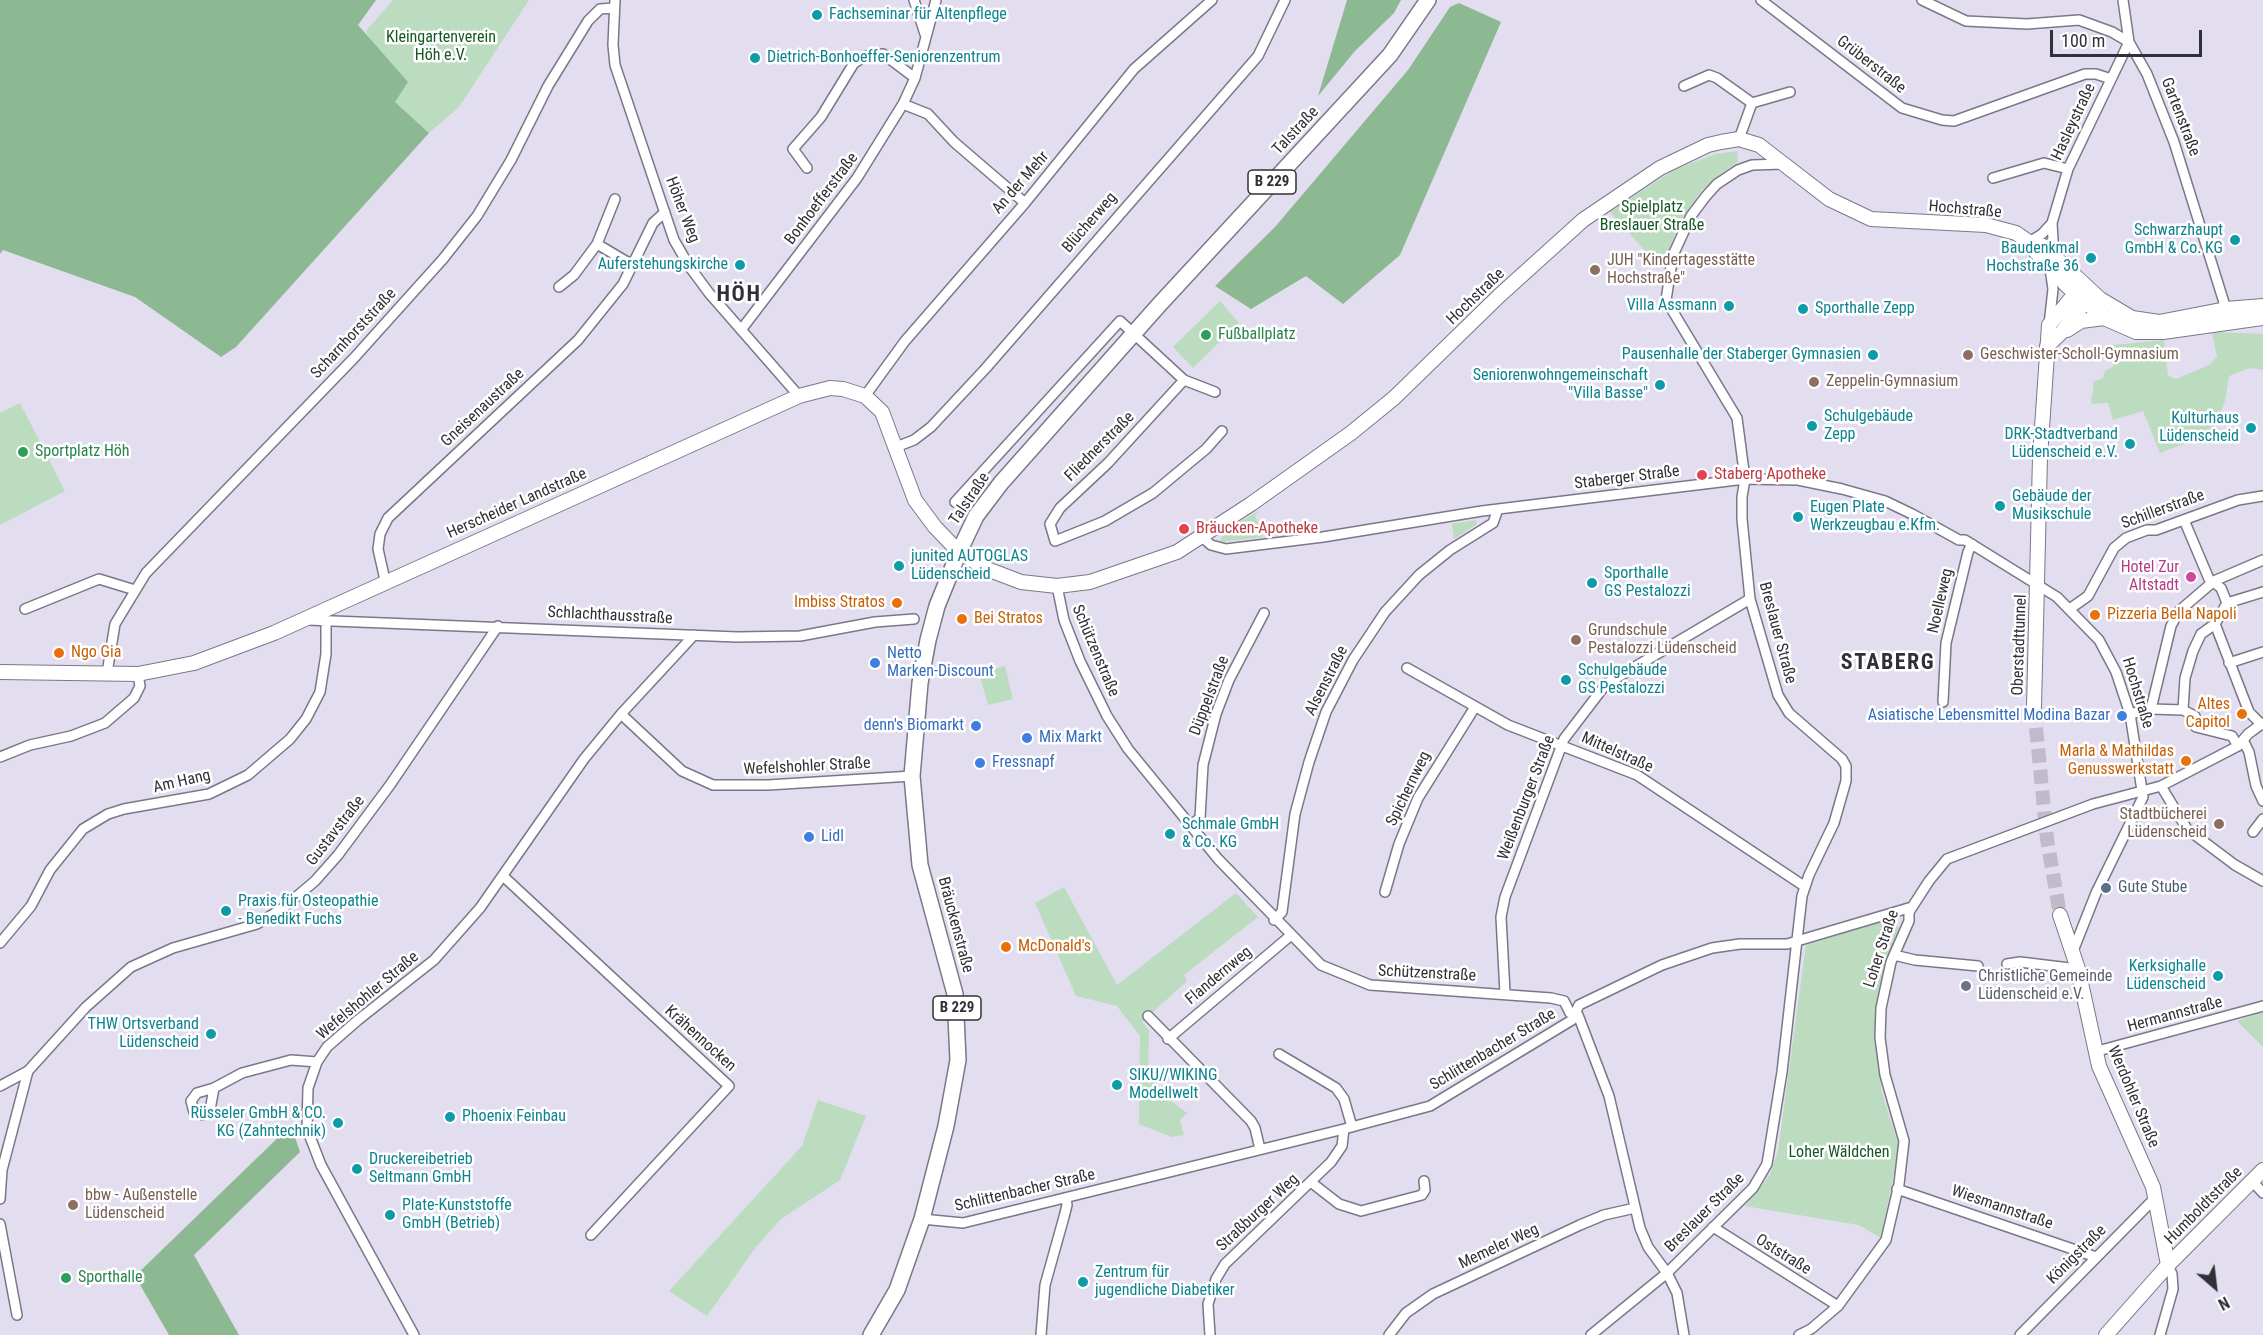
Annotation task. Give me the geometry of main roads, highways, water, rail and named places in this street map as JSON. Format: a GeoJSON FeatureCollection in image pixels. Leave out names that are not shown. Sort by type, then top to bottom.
{"type":"FeatureCollection","features":[{"type":"Feature","properties":{"kind":"main road","name":"Talstraße"},"geometry":{"type":"LineString","coordinates":[[958,552],[976,516],[1002,483],[1135,333],[1390,55],[1428,0]]}},
{"type":"Feature","properties":{"kind":"main road","name":"Hochstraße"},"geometry":{"type":"LineString","coordinates":[[958,552],[998,574],[1032,584],[1057,586],[1090,582],[1177,552],[1202,537],[1367,421],[1428,368],[1564,235],[1604,204],[1644,177],[1715,143],[1739,140],[1759,145],[1829,199],[1871,219],[1996,227],[2016,233],[2052,262],[2081,293]]}},
{"type":"Feature","properties":{"kind":"main road"},"geometry":{"type":"LineString","coordinates":[[2081,293],[2100,299],[2132,318],[2159,321],[2226,309],[2263,306]]}},
{"type":"Feature","properties":{"kind":"main road"},"geometry":{"type":"LineString","coordinates":[[2081,293],[2103,318],[2126,329],[2147,333],[2263,318]]}},
{"type":"Feature","properties":{"kind":"main road"},"geometry":{"type":"LineString","coordinates":[[2047,346],[2049,325],[2081,293]]}},
{"type":"Feature","properties":{"kind":"main road"},"geometry":{"type":"LineString","coordinates":[[2062,332],[2081,293]]}},
{"type":"Feature","properties":{"kind":"main road"},"geometry":{"type":"LineString","coordinates":[[2047,346],[2062,332],[2081,321],[2103,318]]}},
{"type":"Feature","properties":{"kind":"main road","name":"Oberstadttunnel"},"geometry":{"type":"LineString","coordinates":[[2034,707],[2040,448],[2047,346]]}},
{"type":"Feature","properties":{"kind":"main road","name":"Herscheider Landstraße"},"geometry":{"type":"LineString","coordinates":[[0,672],[138,674],[194,663],[303,619],[799,396],[830,388],[865,396],[882,412],[915,500],[939,532],[958,552]]}},
{"type":"Feature","properties":{"kind":"main road","name":"Bräuckenstraße"},"geometry":{"type":"LineString","coordinates":[[871,1335],[897,1290],[922,1219],[946,1126],[959,1042],[952,982],[920,865],[912,776],[920,682],[928,640],[937,606],[958,552]]}},
{"type":"Feature","properties":{"kind":"main road","name":"Werdohler Straße"},"geometry":{"type":"LineString","coordinates":[[2060,915],[2078,969],[2094,1052],[2156,1197],[2168,1265]]}},
{"type":"Feature","properties":{"kind":"main road","name":"Humboldtstraße"},"geometry":{"type":"LineString","coordinates":[[2168,1265],[2263,1170]]}},
{"type":"Feature","properties":{"kind":"main road"},"geometry":{"type":"LineString","coordinates":[[2106,1335],[2168,1265]]}},
{"type":"Feature","properties":{"kind":"tunnel"},"geometry":{"type":"LineString","coordinates":[[2034,707],[2047,839],[2060,915]]}},
{"type":"Feature","properties":{"kind":"place","name":"Fachseminar für Altenpflege"},"geometry":{"type":"Point","coordinates":[817,15]}},
{"type":"Feature","properties":{"kind":"place","name":"Dietrich-Bonhoeffer-Seniorenzentrum"},"geometry":{"type":"Point","coordinates":[755,58]}},
{"type":"Feature","properties":{"kind":"place","name":"Schwarzhaupt GmbH & Co. KG"},"geometry":{"type":"Point","coordinates":[2235,240]}},
{"type":"Feature","properties":{"kind":"place","name":"Baudenkmal Hochstraße 36"},"geometry":{"type":"Point","coordinates":[2091,258]}},
{"type":"Feature","properties":{"kind":"place","name":"Auferstehungskirche"},"geometry":{"type":"Point","coordinates":[740,265]}},
{"type":"Feature","properties":{"kind":"place","name":"JUH \"Kindertagesstätte Hochstraße\""},"geometry":{"type":"Point","coordinates":[1595,270]}},
{"type":"Feature","properties":{"kind":"place","name":"Villa Assmann"},"geometry":{"type":"Point","coordinates":[1729,306]}},
{"type":"Feature","properties":{"kind":"place","name":"Sporthalle Zepp"},"geometry":{"type":"Point","coordinates":[1803,309]}},
{"type":"Feature","properties":{"kind":"place","name":"Fußballplatz"},"geometry":{"type":"Point","coordinates":[1206,335]}},
{"type":"Feature","properties":{"kind":"place","name":"Pausenhalle der Staberger Gymnasien"},"geometry":{"type":"Point","coordinates":[1873,355]}},
{"type":"Feature","properties":{"kind":"place","name":"Geschwister-Scholl-Gymnasium"},"geometry":{"type":"Point","coordinates":[1968,355]}},
{"type":"Feature","properties":{"kind":"place","name":"Zeppelin-Gymnasium"},"geometry":{"type":"Point","coordinates":[1814,382]}},
{"type":"Feature","properties":{"kind":"place","name":"Seniorenwohngemeinschaft \"Villa Basse\""},"geometry":{"type":"Point","coordinates":[1660,385]}},
{"type":"Feature","properties":{"kind":"place","name":"Schulgebäude Zepp"},"geometry":{"type":"Point","coordinates":[1812,426]}},
{"type":"Feature","properties":{"kind":"place","name":"Kulturhaus Lüdenscheid"},"geometry":{"type":"Point","coordinates":[2251,428]}},
{"type":"Feature","properties":{"kind":"place","name":"DRK-Stadtverband Lüdenscheid e.V."},"geometry":{"type":"Point","coordinates":[2130,444]}},
{"type":"Feature","properties":{"kind":"place","name":"Sportplatz Höh"},"geometry":{"type":"Point","coordinates":[23,452]}},
{"type":"Feature","properties":{"kind":"place","name":"Staberg Apotheke"},"geometry":{"type":"Point","coordinates":[1702,475]}},
{"type":"Feature","properties":{"kind":"place","name":"Gebäude der Musikschule"},"geometry":{"type":"Point","coordinates":[2000,506]}},
{"type":"Feature","properties":{"kind":"place","name":"Eugen Plate Werkzeugbau e.Kfm."},"geometry":{"type":"Point","coordinates":[1798,517]}},
{"type":"Feature","properties":{"kind":"place","name":"Bräucken-Apotheke"},"geometry":{"type":"Point","coordinates":[1184,529]}},
{"type":"Feature","properties":{"kind":"place","name":"junited AUTOGLAS Lüdenscheid"},"geometry":{"type":"Point","coordinates":[899,566]}},
{"type":"Feature","properties":{"kind":"place","name":"Hotel Zur Altstadt"},"geometry":{"type":"Point","coordinates":[2191,577]}},
{"type":"Feature","properties":{"kind":"place","name":"Sporthalle GS Pestalozzi"},"geometry":{"type":"Point","coordinates":[1592,583]}},
{"type":"Feature","properties":{"kind":"place","name":"Imbiss Stratos"},"geometry":{"type":"Point","coordinates":[897,603]}},
{"type":"Feature","properties":{"kind":"place","name":"Pizzeria Bella Napoli"},"geometry":{"type":"Point","coordinates":[2095,615]}},
{"type":"Feature","properties":{"kind":"place","name":"Bei Stratos"},"geometry":{"type":"Point","coordinates":[962,619]}},
{"type":"Feature","properties":{"kind":"place","name":"Grundschule Pestalozzi Lüdenscheid"},"geometry":{"type":"Point","coordinates":[1576,640]}},
{"type":"Feature","properties":{"kind":"place","name":"Ngo Gia"},"geometry":{"type":"Point","coordinates":[59,653]}},
{"type":"Feature","properties":{"kind":"place","name":"Netto Marken-Discount"},"geometry":{"type":"Point","coordinates":[875,663]}},
{"type":"Feature","properties":{"kind":"place","name":"Schulgebäude GS Pestalozzi"},"geometry":{"type":"Point","coordinates":[1566,680]}},
{"type":"Feature","properties":{"kind":"place","name":"Altes Capitol"},"geometry":{"type":"Point","coordinates":[2242,714]}},
{"type":"Feature","properties":{"kind":"place","name":"Asiatische Lebensmittel Modina Bazar"},"geometry":{"type":"Point","coordinates":[2122,716]}},
{"type":"Feature","properties":{"kind":"place","name":"denn's Biomarkt"},"geometry":{"type":"Point","coordinates":[976,726]}},
{"type":"Feature","properties":{"kind":"place","name":"Mix Markt"},"geometry":{"type":"Point","coordinates":[1027,738]}},
{"type":"Feature","properties":{"kind":"place","name":"Marla & Mathildas Genusswerkstatt"},"geometry":{"type":"Point","coordinates":[2186,761]}},
{"type":"Feature","properties":{"kind":"place","name":"Fressnapf"},"geometry":{"type":"Point","coordinates":[980,763]}},
{"type":"Feature","properties":{"kind":"place","name":"Stadtbücherei Lüdenscheid"},"geometry":{"type":"Point","coordinates":[2219,824]}},
{"type":"Feature","properties":{"kind":"place","name":"Schmale GmbH & Co. KG"},"geometry":{"type":"Point","coordinates":[1170,834]}},
{"type":"Feature","properties":{"kind":"place","name":"Lidl"},"geometry":{"type":"Point","coordinates":[809,837]}},
{"type":"Feature","properties":{"kind":"place","name":"Gute Stube"},"geometry":{"type":"Point","coordinates":[2106,888]}},
{"type":"Feature","properties":{"kind":"place","name":"Praxis für Osteopathie - Benedikt Fuchs"},"geometry":{"type":"Point","coordinates":[226,911]}},
{"type":"Feature","properties":{"kind":"place","name":"McDonald's"},"geometry":{"type":"Point","coordinates":[1006,947]}},
{"type":"Feature","properties":{"kind":"place","name":"Kerksighalle Lüdenscheid"},"geometry":{"type":"Point","coordinates":[2218,976]}},
{"type":"Feature","properties":{"kind":"place","name":"Christliche Gemeinde Lüdenscheid e.V."},"geometry":{"type":"Point","coordinates":[1966,986]}},
{"type":"Feature","properties":{"kind":"place","name":"THW Ortsverband Lüdenscheid"},"geometry":{"type":"Point","coordinates":[211,1034]}},
{"type":"Feature","properties":{"kind":"place","name":"SIKU//WIKING Modellwelt"},"geometry":{"type":"Point","coordinates":[1117,1085]}},
{"type":"Feature","properties":{"kind":"place","name":"Phoenix Feinbau"},"geometry":{"type":"Point","coordinates":[450,1117]}},
{"type":"Feature","properties":{"kind":"place","name":"Rüsseler GmbH & CO. KG (Zahntechnik)"},"geometry":{"type":"Point","coordinates":[338,1123]}},
{"type":"Feature","properties":{"kind":"place","name":"Druckereibetrieb Seltmann GmbH"},"geometry":{"type":"Point","coordinates":[357,1169]}},
{"type":"Feature","properties":{"kind":"place","name":"bbw - Außenstelle Lüdenscheid"},"geometry":{"type":"Point","coordinates":[73,1205]}},
{"type":"Feature","properties":{"kind":"place","name":"Plate-Kunststoffe GmbH (Betrieb)"},"geometry":{"type":"Point","coordinates":[390,1215]}},
{"type":"Feature","properties":{"kind":"place","name":"Sporthalle"},"geometry":{"type":"Point","coordinates":[66,1278]}},
{"type":"Feature","properties":{"kind":"place","name":"Zentrum für jugendliche Diabetiker"},"geometry":{"type":"Point","coordinates":[1083,1282]}},
{"type":"Feature","properties":{"kind":"district","name":"HÖH"},"geometry":{"type":"Point","coordinates":[739,295]}},
{"type":"Feature","properties":{"kind":"district","name":"STABERG"},"geometry":{"type":"Point","coordinates":[1888,663]}},
{"type":"Feature","properties":{"kind":"park label","name":"Kleingartenverein Höh e.V."},"geometry":{"type":"Point","coordinates":[441,47]}},
{"type":"Feature","properties":{"kind":"park label","name":"Spielplatz Breslauer Straße"},"geometry":{"type":"Point","coordinates":[1652,217]}},
{"type":"Feature","properties":{"kind":"park label","name":"Loher Wäldchen"},"geometry":{"type":"Point","coordinates":[1839,1153]}}]}
